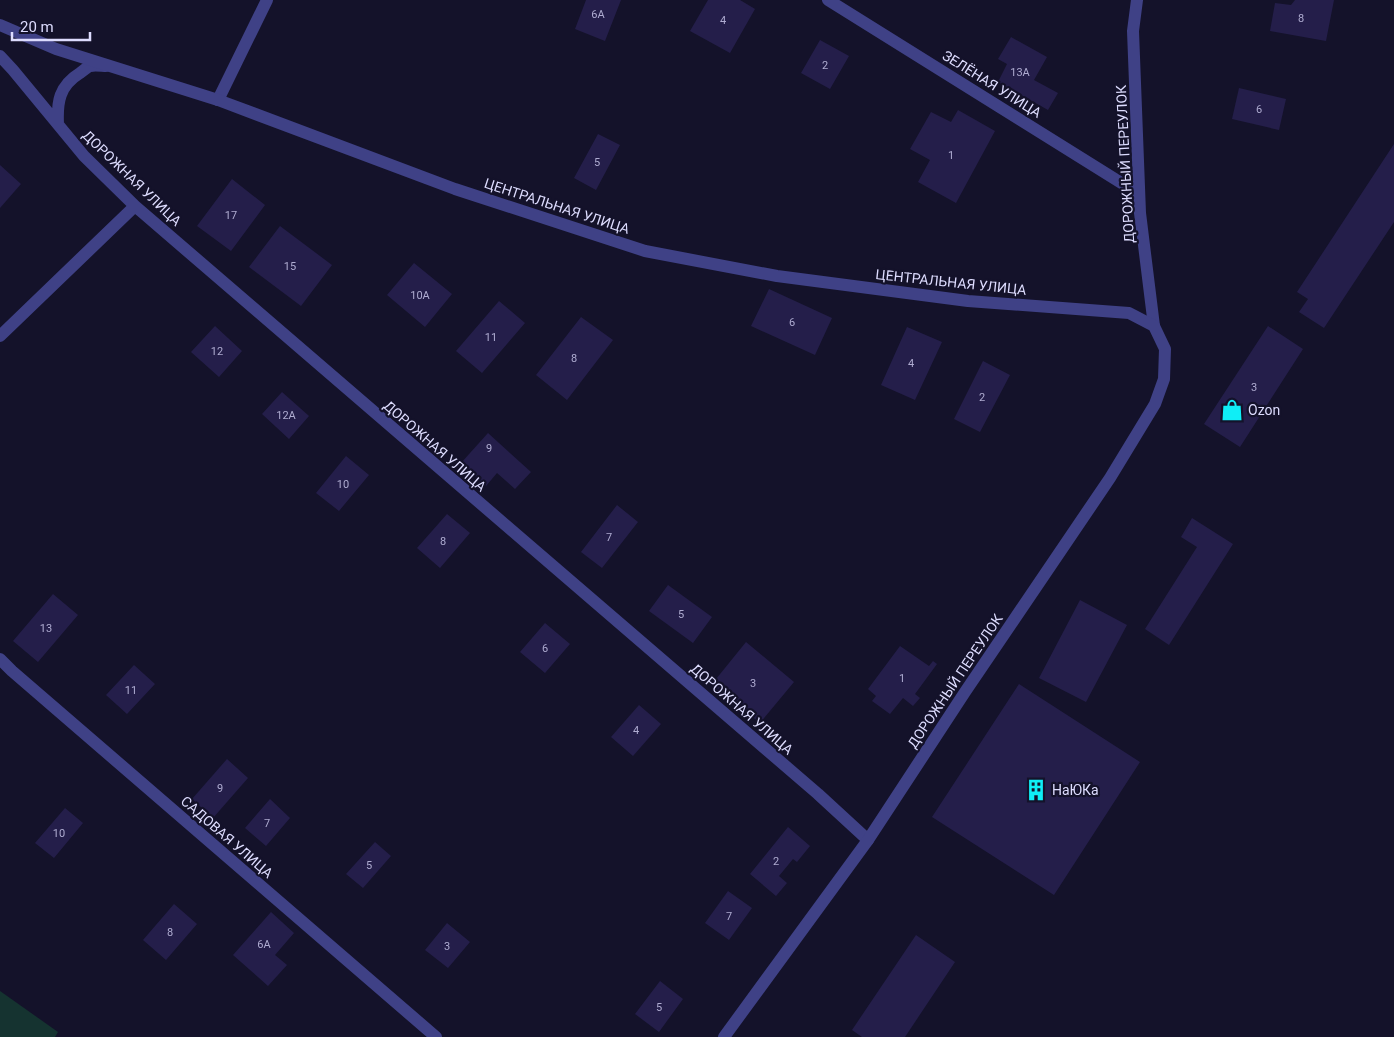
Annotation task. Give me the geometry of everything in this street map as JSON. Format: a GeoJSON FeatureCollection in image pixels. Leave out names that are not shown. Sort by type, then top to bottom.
{"type":"FeatureCollection","features":[{"type":"Feature","properties":{"kind":"street"},"geometry":{"type":"LineString","coordinates":[[218,100],[267,0]]}},
{"type":"Feature","properties":{"kind":"street","name":"ЗЕЛЁНАЯ УЛИЦА"},"geometry":{"type":"LineString","coordinates":[[828,0],[1139,194]]}},
{"type":"Feature","properties":{"kind":"street","name":"ДОРОЖНЫЙ ПЕРЕУЛОК"},"geometry":{"type":"LineString","coordinates":[[724,1037],[868,840],[965,692],[1110,478],[1156,404],[1164,379],[1165,349],[1154,326],[1140,213],[1132,31],[1138,0]]}},
{"type":"Feature","properties":{"kind":"street","name":"ЦЕНТРАЛЬНАЯ УЛИЦА"},"geometry":{"type":"LineString","coordinates":[[0,25],[56,49],[218,100],[455,189],[645,251],[776,276],[968,300],[1130,313],[1154,326]]}},
{"type":"Feature","properties":{"kind":"street","name":"ДОРОЖНАЯ УЛИЦА"},"geometry":{"type":"LineString","coordinates":[[0,56],[84,156],[135,206],[810,787],[868,840]]}},
{"type":"Feature","properties":{"kind":"street"},"geometry":{"type":"LineString","coordinates":[[58,124],[57,109],[59,97],[66,86],[90,66],[109,66]]}},
{"type":"Feature","properties":{"kind":"street"},"geometry":{"type":"LineString","coordinates":[[0,336],[135,206]]}},
{"type":"Feature","properties":{"kind":"street","name":"САДОВАЯ УЛИЦА"},"geometry":{"type":"LineString","coordinates":[[0,659],[436,1037]]}},
{"type":"Feature","properties":{"kind":"green space"},"geometry":{"type":"Polygon","coordinates":[[[0,991],[58,1032],[55,1037],[0,1037],[0,991]]]}},
{"type":"Feature","properties":{"kind":"building"},"geometry":{"type":"Polygon","coordinates":[[[586,0],[621,0],[605,41],[575,29],[586,0]]]}},
{"type":"Feature","properties":{"kind":"building"},"geometry":{"type":"Polygon","coordinates":[[[708,0],[740,0],[755,9],[730,53],[690,31],[708,0]]]}},
{"type":"Feature","properties":{"kind":"building"},"geometry":{"type":"Polygon","coordinates":[[[1295,0],[1334,0],[1326,41],[1270,31],[1275,3],[1291,5],[1295,0]]]}},
{"type":"Feature","properties":{"kind":"building"},"geometry":{"type":"Polygon","coordinates":[[[1011,37],[1047,57],[1034,80],[1058,93],[1048,110],[998,82],[1007,64],[998,59],[1011,37]]]}},
{"type":"Feature","properties":{"kind":"building"},"geometry":{"type":"Polygon","coordinates":[[[820,40],[849,56],[830,89],[801,73],[820,40]]]}},
{"type":"Feature","properties":{"kind":"building"},"geometry":{"type":"Polygon","coordinates":[[[1239,88],[1286,99],[1279,130],[1232,119],[1239,88]]]}},
{"type":"Feature","properties":{"kind":"building"},"geometry":{"type":"Polygon","coordinates":[[[958,110],[995,131],[956,203],[918,182],[930,160],[910,149],[931,112],[951,122],[958,110]]]}},
{"type":"Feature","properties":{"kind":"building"},"geometry":{"type":"Polygon","coordinates":[[[598,134],[620,145],[596,190],[574,178],[598,134]]]}},
{"type":"Feature","properties":{"kind":"building"},"geometry":{"type":"Polygon","coordinates":[[[1394,144],[1394,222],[1324,328],[1299,312],[1308,299],[1297,292],[1394,144]]]}},
{"type":"Feature","properties":{"kind":"building"},"geometry":{"type":"Polygon","coordinates":[[[0,165],[21,184],[0,208],[0,165]]]}},
{"type":"Feature","properties":{"kind":"building"},"geometry":{"type":"Polygon","coordinates":[[[232,179],[265,205],[231,251],[197,226],[232,179]]]}},
{"type":"Feature","properties":{"kind":"building"},"geometry":{"type":"Polygon","coordinates":[[[280,226],[332,265],[301,306],[249,267],[280,226]]]}},
{"type":"Feature","properties":{"kind":"building"},"geometry":{"type":"Polygon","coordinates":[[[414,263],[452,294],[425,327],[387,295],[414,263]]]}},
{"type":"Feature","properties":{"kind":"building"},"geometry":{"type":"Polygon","coordinates":[[[769,289],[832,318],[815,355],[751,326],[769,289]]]}},
{"type":"Feature","properties":{"kind":"building"},"geometry":{"type":"Polygon","coordinates":[[[499,301],[525,323],[482,373],[456,351],[499,301]]]}},
{"type":"Feature","properties":{"kind":"building"},"geometry":{"type":"Polygon","coordinates":[[[581,317],[613,340],[567,400],[536,375],[581,317]]]}},
{"type":"Feature","properties":{"kind":"building"},"geometry":{"type":"Polygon","coordinates":[[[215,326],[242,351],[219,377],[191,352],[215,326]]]}},
{"type":"Feature","properties":{"kind":"building"},"geometry":{"type":"Polygon","coordinates":[[[1268,326],[1303,349],[1240,447],[1204,424],[1268,326]]]}},
{"type":"Feature","properties":{"kind":"building"},"geometry":{"type":"Polygon","coordinates":[[[907,327],[942,342],[915,400],[881,385],[907,327]]]}},
{"type":"Feature","properties":{"kind":"building"},"geometry":{"type":"Polygon","coordinates":[[[983,361],[1010,375],[980,432],[954,419],[983,361]]]}},
{"type":"Feature","properties":{"kind":"building"},"geometry":{"type":"Polygon","coordinates":[[[282,392],[309,416],[289,439],[262,414],[282,392]]]}},
{"type":"Feature","properties":{"kind":"building"},"geometry":{"type":"Polygon","coordinates":[[[488,433],[531,472],[515,489],[497,473],[486,486],[461,463],[488,433]]]}},
{"type":"Feature","properties":{"kind":"building"},"geometry":{"type":"Polygon","coordinates":[[[346,456],[369,475],[339,511],[316,493],[346,456]]]}},
{"type":"Feature","properties":{"kind":"building"},"geometry":{"type":"Polygon","coordinates":[[[617,505],[638,522],[602,568],[581,552],[617,505]]]}},
{"type":"Feature","properties":{"kind":"building"},"geometry":{"type":"Polygon","coordinates":[[[447,514],[470,533],[440,568],[417,548],[447,514]]]}},
{"type":"Feature","properties":{"kind":"building"},"geometry":{"type":"Polygon","coordinates":[[[1192,518],[1233,544],[1169,645],[1145,629],[1197,547],[1181,537],[1192,518]]]}},
{"type":"Feature","properties":{"kind":"building"},"geometry":{"type":"Polygon","coordinates":[[[668,585],[712,617],[693,643],[649,611],[668,585]]]}},
{"type":"Feature","properties":{"kind":"building"},"geometry":{"type":"Polygon","coordinates":[[[53,594],[78,615],[38,662],[13,641],[53,594]]]}},
{"type":"Feature","properties":{"kind":"building"},"geometry":{"type":"Polygon","coordinates":[[[1080,600],[1127,625],[1086,702],[1039,678],[1080,600]]]}},
{"type":"Feature","properties":{"kind":"building"},"geometry":{"type":"Polygon","coordinates":[[[545,623],[570,644],[545,673],[520,652],[545,623]]]}},
{"type":"Feature","properties":{"kind":"building"},"geometry":{"type":"Polygon","coordinates":[[[746,642],[794,682],[760,723],[712,684],[746,642]]]}},
{"type":"Feature","properties":{"kind":"building"},"geometry":{"type":"Polygon","coordinates":[[[900,646],[929,666],[933,661],[937,664],[915,694],[920,698],[913,706],[903,698],[890,714],[872,701],[876,696],[868,689],[900,646]]]}},
{"type":"Feature","properties":{"kind":"building"},"geometry":{"type":"Polygon","coordinates":[[[134,665],[155,684],[127,714],[106,695],[134,665]]]}},
{"type":"Feature","properties":{"kind":"building","name":"НаЮКа"},"geometry":{"type":"Polygon","coordinates":[[[1019,684],[1140,762],[1054,895],[932,817],[1019,684]]]}},
{"type":"Feature","properties":{"kind":"building"},"geometry":{"type":"Polygon","coordinates":[[[639,705],[661,724],[633,756],[611,737],[639,705]]]}},
{"type":"Feature","properties":{"kind":"building"},"geometry":{"type":"Polygon","coordinates":[[[227,759],[248,778],[213,818],[192,799],[227,759]]]}},
{"type":"Feature","properties":{"kind":"building"},"geometry":{"type":"Polygon","coordinates":[[[270,799],[290,818],[266,846],[245,828],[270,799]]]}},
{"type":"Feature","properties":{"kind":"building"},"geometry":{"type":"Polygon","coordinates":[[[65,808],[83,823],[54,858],[35,843],[65,808]]]}},
{"type":"Feature","properties":{"kind":"building"},"geometry":{"type":"Polygon","coordinates":[[[788,827],[810,846],[797,862],[793,859],[779,876],[787,883],[776,896],[750,874],[788,827]]]}},
{"type":"Feature","properties":{"kind":"building"},"geometry":{"type":"Polygon","coordinates":[[[375,842],[391,856],[363,888],[346,874],[375,842]]]}},
{"type":"Feature","properties":{"kind":"building"},"geometry":{"type":"Polygon","coordinates":[[[728,891],[752,908],[729,940],[705,923],[728,891]]]}},
{"type":"Feature","properties":{"kind":"building"},"geometry":{"type":"Polygon","coordinates":[[[174,904],[197,924],[166,960],[143,940],[174,904]]]}},
{"type":"Feature","properties":{"kind":"building"},"geometry":{"type":"Polygon","coordinates":[[[271,912],[294,933],[275,955],[287,965],[268,986],[233,955],[271,912]]]}},
{"type":"Feature","properties":{"kind":"building"},"geometry":{"type":"Polygon","coordinates":[[[447,923],[470,942],[448,968],[425,950],[447,923]]]}},
{"type":"Feature","properties":{"kind":"building"},"geometry":{"type":"Polygon","coordinates":[[[916,935],[955,962],[905,1037],[862,1037],[852,1030],[916,935]]]}},
{"type":"Feature","properties":{"kind":"building"},"geometry":{"type":"Polygon","coordinates":[[[660,981],[683,999],[659,1032],[635,1014],[660,981]]]}},
{"type":"Feature","properties":{"kind":"place","name":"Ozon"},"geometry":{"type":"Point","coordinates":[1232,410]}},
{"type":"Feature","properties":{"kind":"place","name":"НаЮКа"},"geometry":{"type":"Point","coordinates":[1036,790]}}]}
